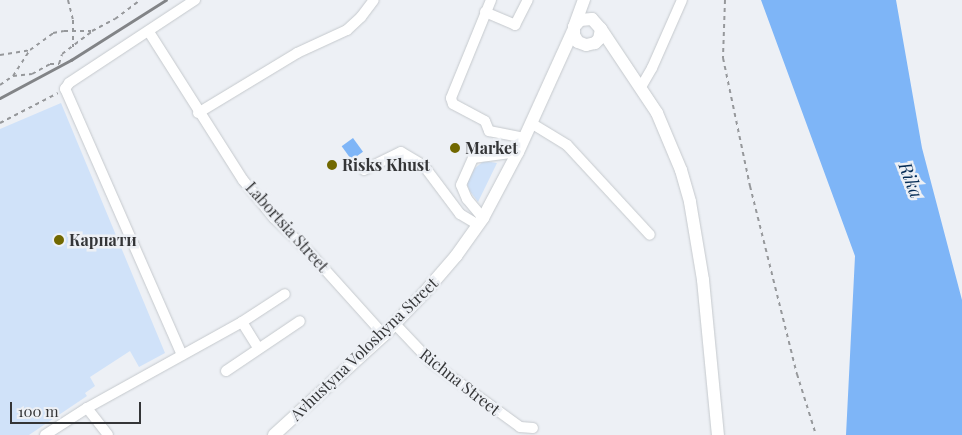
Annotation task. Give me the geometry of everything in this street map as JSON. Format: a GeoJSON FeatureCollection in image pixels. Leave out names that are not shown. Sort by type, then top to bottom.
{"type":"FeatureCollection","features":[{"type":"Feature","properties":{"kind":"main road","name":"Avhustyna Voloshyna Street"},"geometry":{"type":"LineString","coordinates":[[274,435],[384,335],[441,274],[480,221],[518,152],[574,29],[584,0]]}},
{"type":"Feature","properties":{"kind":"main road"},"geometry":{"type":"LineString","coordinates":[[564,50],[595,43],[599,39],[600,27],[592,0]]}},
{"type":"Feature","properties":{"kind":"main road"},"geometry":{"type":"LineString","coordinates":[[622,60],[604,49],[584,45],[576,39],[574,29],[584,18],[592,19],[600,27],[641,87],[657,113],[670,140],[690,202],[703,280],[718,435]]}},
{"type":"Feature","properties":{"kind":"street"},"geometry":{"type":"LineString","coordinates":[[182,355],[66,89],[69,83],[195,0]]}},
{"type":"Feature","properties":{"kind":"street"},"geometry":{"type":"LineString","coordinates":[[198,113],[297,53],[347,30],[361,17],[374,0]]}},
{"type":"Feature","properties":{"kind":"street"},"geometry":{"type":"LineString","coordinates":[[491,0],[453,92],[453,104],[485,121],[489,131],[524,138]]}},
{"type":"Feature","properties":{"kind":"street"},"geometry":{"type":"LineString","coordinates":[[485,12],[515,25],[528,0]]}},
{"type":"Feature","properties":{"kind":"street"},"geometry":{"type":"LineString","coordinates":[[641,87],[652,68],[682,0]]}},
{"type":"Feature","properties":{"kind":"street","name":"Labortsia Street"},"geometry":{"type":"LineString","coordinates":[[149,32],[198,113],[243,180],[274,218],[311,254],[384,335]]}},
{"type":"Feature","properties":{"kind":"street"},"geometry":{"type":"LineString","coordinates":[[531,123],[567,145],[650,235]]}},
{"type":"Feature","properties":{"kind":"street"},"geometry":{"type":"LineString","coordinates":[[364,170],[401,152],[424,166],[460,214],[480,221]]}},
{"type":"Feature","properties":{"kind":"street"},"geometry":{"type":"LineString","coordinates":[[480,221],[461,185],[473,158],[518,152]]}},
{"type":"Feature","properties":{"kind":"street"},"geometry":{"type":"LineString","coordinates":[[45,435],[87,408],[242,322],[285,294]]}},
{"type":"Feature","properties":{"kind":"street"},"geometry":{"type":"LineString","coordinates":[[226,371],[300,321]]}},
{"type":"Feature","properties":{"kind":"street"},"geometry":{"type":"LineString","coordinates":[[242,322],[258,348]]}},
{"type":"Feature","properties":{"kind":"street","name":"Richna Street"},"geometry":{"type":"LineString","coordinates":[[394,324],[431,362],[520,427],[533,428]]}},
{"type":"Feature","properties":{"kind":"street"},"geometry":{"type":"LineString","coordinates":[[87,408],[108,435]]}},
{"type":"Feature","properties":{"kind":"path"},"geometry":{"type":"LineString","coordinates":[[68,0],[74,32],[73,47]]}},
{"type":"Feature","properties":{"kind":"path"},"geometry":{"type":"LineString","coordinates":[[13,76],[32,74],[50,64],[59,64],[62,54],[92,31],[115,19],[140,0]]}},
{"type":"Feature","properties":{"kind":"path"},"geometry":{"type":"LineString","coordinates":[[725,0],[723,58],[750,186],[790,346],[816,435]]}},
{"type":"Feature","properties":{"kind":"path"},"geometry":{"type":"LineString","coordinates":[[0,85],[13,76],[30,50],[52,33],[64,30],[74,32],[92,31]]}},
{"type":"Feature","properties":{"kind":"path"},"geometry":{"type":"LineString","coordinates":[[0,55],[30,50]]}},
{"type":"Feature","properties":{"kind":"path"},"geometry":{"type":"LineString","coordinates":[[0,122],[66,89]]}},
{"type":"Feature","properties":{"kind":"shaded area","name":"Карпати"},"geometry":{"type":"Polygon","coordinates":[[[61,103],[165,353],[139,367],[130,351],[90,377],[95,386],[85,393],[87,396],[29,435],[0,435],[0,129],[61,103]]]}},
{"type":"Feature","properties":{"kind":"shaded area"},"geometry":{"type":"Polygon","coordinates":[[[484,161],[497,163],[478,202],[469,190],[467,183],[475,168],[484,161]]]}},
{"type":"Feature","properties":{"kind":"water","name":"Rika"},"geometry":{"type":"Polygon","coordinates":[[[761,0],[896,0],[922,148],[962,300],[962,435],[846,435],[855,256],[761,0]]]}},
{"type":"Feature","properties":{"kind":"water"},"geometry":{"type":"Polygon","coordinates":[[[353,138],[363,152],[352,160],[342,146],[353,138]]]}},
{"type":"Feature","properties":{"kind":"railway"},"geometry":{"type":"LineString","coordinates":[[0,98],[71,60],[166,0]]}},
{"type":"Feature","properties":{"kind":"place","name":"Market"},"geometry":{"type":"Point","coordinates":[455,148]}},
{"type":"Feature","properties":{"kind":"place","name":"Risks Khust"},"geometry":{"type":"Point","coordinates":[332,165]}},
{"type":"Feature","properties":{"kind":"place","name":"Карпати"},"geometry":{"type":"Point","coordinates":[59,240]}}]}
